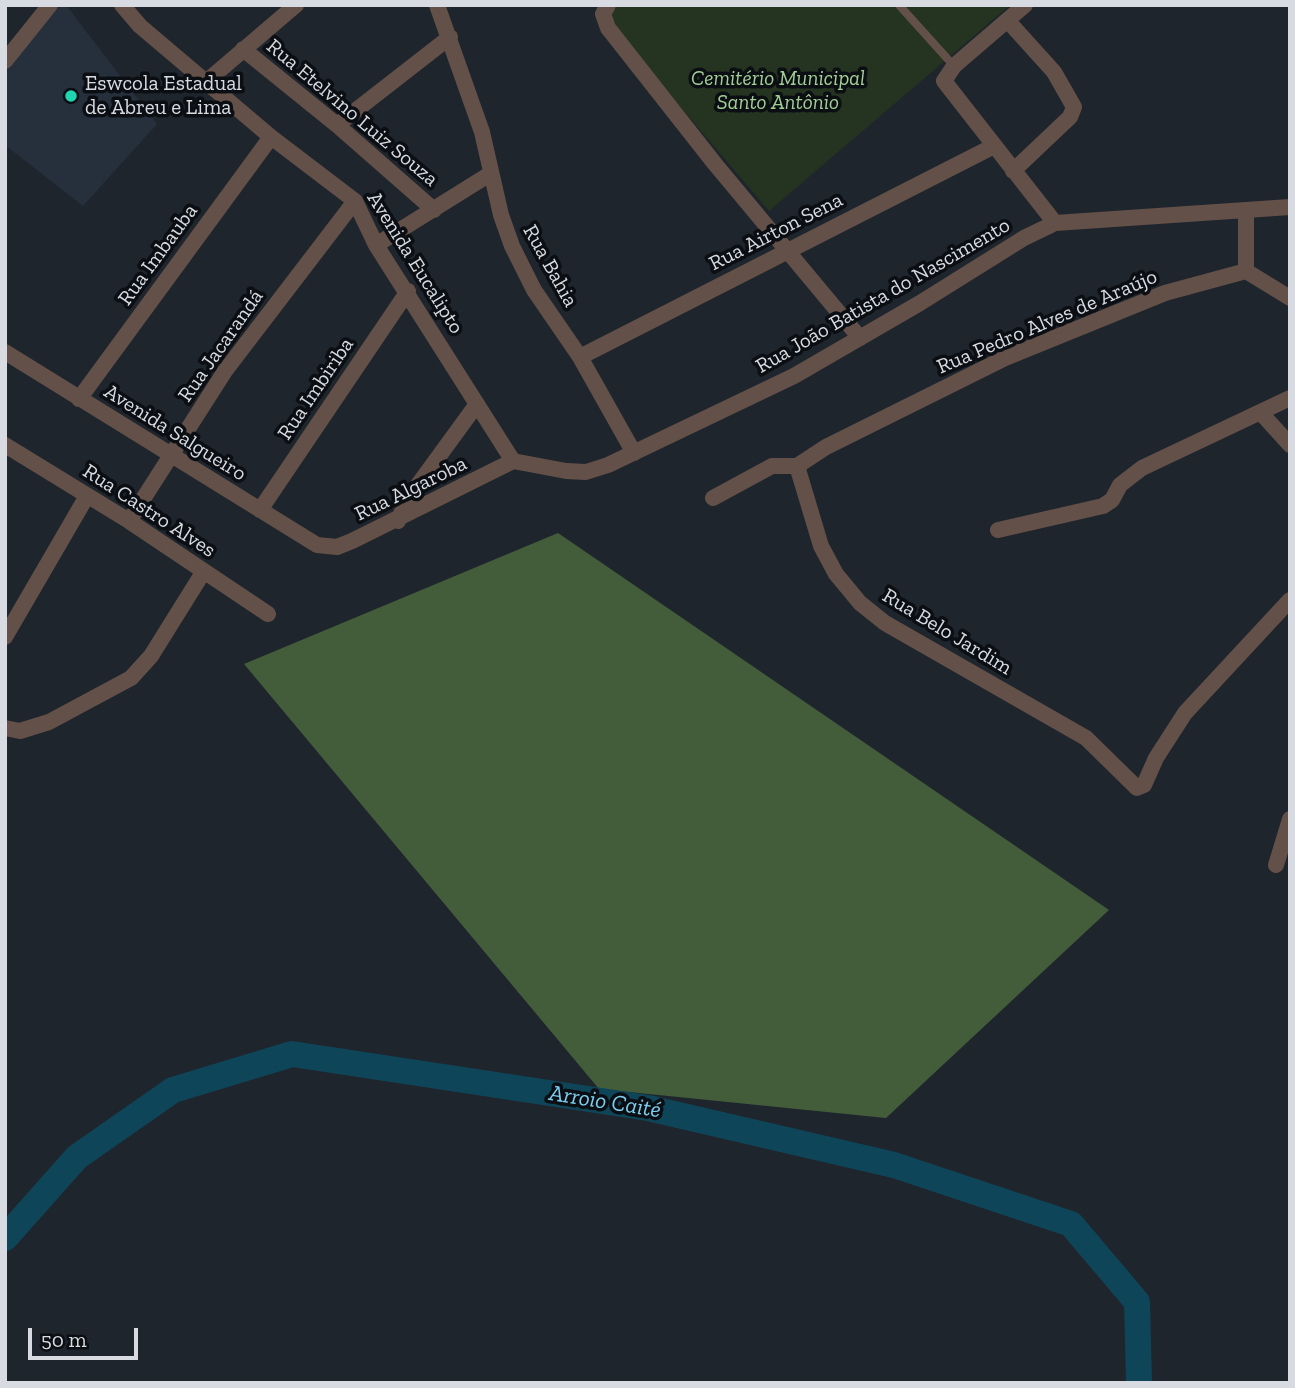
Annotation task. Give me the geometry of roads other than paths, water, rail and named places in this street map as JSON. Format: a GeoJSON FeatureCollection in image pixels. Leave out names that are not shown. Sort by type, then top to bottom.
{"type":"FeatureCollection","features":[{"type":"Feature","properties":{"kind":"street"},"geometry":{"type":"LineString","coordinates":[[5,61],[50,5]]}},
{"type":"Feature","properties":{"kind":"street","name":"Avenida Eucalipto"},"geometry":{"type":"LineString","coordinates":[[122,5],[140,26],[271,137],[355,201],[376,245],[408,291],[513,461]]}},
{"type":"Feature","properties":{"kind":"street"},"geometry":{"type":"LineString","coordinates":[[207,81],[296,5]]}},
{"type":"Feature","properties":{"kind":"street","name":"Rua Bahia"},"geometry":{"type":"LineString","coordinates":[[437,5],[482,132],[490,174],[512,246],[534,290],[580,357],[634,453]]}},
{"type":"Feature","properties":{"kind":"street"},"geometry":{"type":"LineString","coordinates":[[1025,5],[954,66],[945,79],[945,85],[1055,223]]}},
{"type":"Feature","properties":{"kind":"street"},"geometry":{"type":"LineString","coordinates":[[605,10],[608,28],[715,164],[860,338]]}},
{"type":"Feature","properties":{"kind":"street"},"geometry":{"type":"LineString","coordinates":[[1008,21],[1054,72],[1074,107],[1070,117],[1013,172]]}},
{"type":"Feature","properties":{"kind":"street"},"geometry":{"type":"LineString","coordinates":[[337,125],[450,37]]}},
{"type":"Feature","properties":{"kind":"street","name":"Rua Etelvino Luiz Souza"},"geometry":{"type":"LineString","coordinates":[[243,49],[337,125],[434,210]]}},
{"type":"Feature","properties":{"kind":"street","name":"Rua Imbauba"},"geometry":{"type":"LineString","coordinates":[[79,399],[271,137]]}},
{"type":"Feature","properties":{"kind":"street","name":"Rua Airton Sena"},"geometry":{"type":"LineString","coordinates":[[580,357],[701,292],[790,251],[992,147]]}},
{"type":"Feature","properties":{"kind":"street"},"geometry":{"type":"LineString","coordinates":[[376,245],[490,174]]}},
{"type":"Feature","properties":{"kind":"street","name":"Rua Jacarandá"},"geometry":{"type":"LineString","coordinates":[[129,520],[225,371],[355,201]]}},
{"type":"Feature","properties":{"kind":"street","name":"Rua João Batista do Nascimento"},"geometry":{"type":"LineString","coordinates":[[513,461],[586,472],[634,453],[794,376],[1024,238],[1055,223],[1290,207]]}},
{"type":"Feature","properties":{"kind":"street"},"geometry":{"type":"LineString","coordinates":[[1246,211],[1246,271],[1290,298]]}},
{"type":"Feature","properties":{"kind":"street","name":"Rua Pedro Alves de Araújo"},"geometry":{"type":"LineString","coordinates":[[797,466],[826,447],[1005,358],[1166,293],[1246,271]]}},
{"type":"Feature","properties":{"kind":"street","name":"Rua Imbiriba"},"geometry":{"type":"LineString","coordinates":[[260,510],[408,291]]}},
{"type":"Feature","properties":{"kind":"street","name":"Avenida Salgueiro"},"geometry":{"type":"LineString","coordinates":[[5,352],[317,545],[325,547]]}},
{"type":"Feature","properties":{"kind":"street"},"geometry":{"type":"LineString","coordinates":[[998,530],[1103,506],[1112,500],[1120,485],[1142,468],[1290,398]]}},
{"type":"Feature","properties":{"kind":"street"},"geometry":{"type":"LineString","coordinates":[[398,521],[407,500],[477,404]]}},
{"type":"Feature","properties":{"kind":"street"},"geometry":{"type":"LineString","coordinates":[[1262,413],[1290,445]]}},
{"type":"Feature","properties":{"kind":"street","name":"Rua Castro Alves"},"geometry":{"type":"LineString","coordinates":[[5,445],[129,520],[268,614]]}},
{"type":"Feature","properties":{"kind":"street","name":"Rua Algaroba"},"geometry":{"type":"LineString","coordinates":[[325,547],[337,547],[398,521],[513,461]]}},
{"type":"Feature","properties":{"kind":"street"},"geometry":{"type":"LineString","coordinates":[[713,498],[772,466],[797,466]]}},
{"type":"Feature","properties":{"kind":"street","name":"Rua Belo Jardim"},"geometry":{"type":"LineString","coordinates":[[797,466],[821,546],[835,574],[860,603],[885,623],[1086,738],[1135,786],[1144,785],[1156,758],[1185,713],[1290,600]]}},
{"type":"Feature","properties":{"kind":"street"},"geometry":{"type":"LineString","coordinates":[[5,638],[87,496]]}},
{"type":"Feature","properties":{"kind":"street"},"geometry":{"type":"LineString","coordinates":[[5,729],[20,731],[49,722],[131,678],[151,656],[204,571]]}},
{"type":"Feature","properties":{"kind":"street"},"geometry":{"type":"LineString","coordinates":[[1276,865],[1290,819]]}},
{"type":"Feature","properties":{"kind":"lane"},"geometry":{"type":"LineString","coordinates":[[899,5],[954,66]]}},
{"type":"Feature","properties":{"kind":"waterway","name":"Arroio Caité"},"geometry":{"type":"LineString","coordinates":[[5,1238],[77,1157],[173,1090],[292,1054],[648,1108],[894,1165],[1071,1224],[1137,1302],[1139,1383]]}},
{"type":"Feature","properties":{"kind":"place","name":"Eswcola Estadual de Abreu e Lima"},"geometry":{"type":"Point","coordinates":[71,96]}},
{"type":"Feature","properties":{"kind":"park label","name":"Cemitério Municipal Santo Antônio"},"geometry":{"type":"Point","coordinates":[778,91]}}]}
